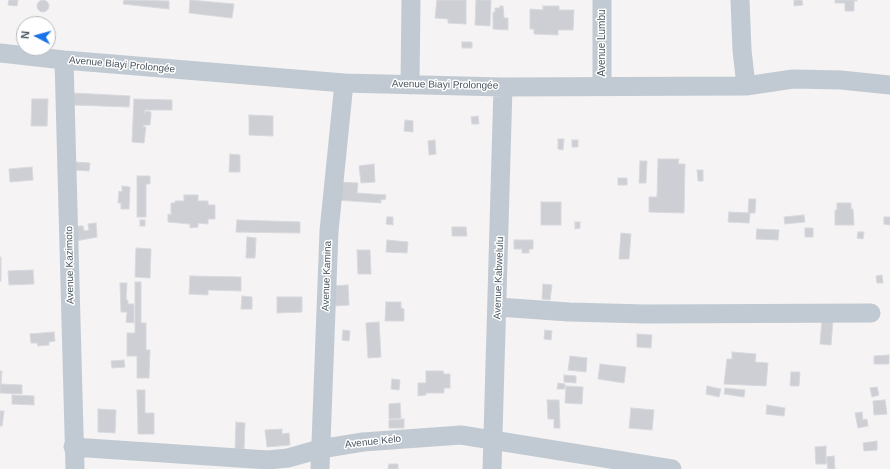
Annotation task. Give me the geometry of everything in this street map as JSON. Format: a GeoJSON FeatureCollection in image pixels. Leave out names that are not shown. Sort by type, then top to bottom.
{"type":"FeatureCollection","features":[{"type":"Feature","properties":{"kind":"street"},"geometry":{"type":"LineString","coordinates":[[410,85],[411,0]]}},
{"type":"Feature","properties":{"kind":"street","name":"Avenue Lumbu"},"geometry":{"type":"LineString","coordinates":[[602,0],[602,86]]}},
{"type":"Feature","properties":{"kind":"street"},"geometry":{"type":"LineString","coordinates":[[740,0],[742,50],[746,86]]}},
{"type":"Feature","properties":{"kind":"street","name":"Avenue Biayi Prolongée"},"geometry":{"type":"LineString","coordinates":[[0,53],[64,60],[344,83],[503,87],[746,86],[793,79],[841,80],[890,85]]}},
{"type":"Feature","properties":{"kind":"street","name":"Avenue Kazimoto"},"geometry":{"type":"LineString","coordinates":[[64,60],[75,469]]}},
{"type":"Feature","properties":{"kind":"street","name":"Avenue Kamina"},"geometry":{"type":"LineString","coordinates":[[320,469],[329,231],[344,83]]}},
{"type":"Feature","properties":{"kind":"street","name":"Avenue Kabwelulu"},"geometry":{"type":"LineString","coordinates":[[492,469],[498,306],[503,87]]}},
{"type":"Feature","properties":{"kind":"street"},"geometry":{"type":"LineString","coordinates":[[498,306],[569,312],[645,314],[871,313]]}},
{"type":"Feature","properties":{"kind":"street","name":"Avenue Kelo"},"geometry":{"type":"LineString","coordinates":[[74,447],[268,460],[288,458],[320,449],[363,442],[461,435],[672,469]]}},
{"type":"Feature","properties":{"kind":"building"},"geometry":{"type":"Polygon","coordinates":[[[9,0],[18,0],[17,6],[8,5],[9,0]]]}},
{"type":"Feature","properties":{"kind":"building"},"geometry":{"type":"Polygon","coordinates":[[[43,0],[47,2],[49,6],[47,10],[43,12],[39,10],[37,6],[39,2],[43,0]]]}},
{"type":"Feature","properties":{"kind":"building"},"geometry":{"type":"Polygon","coordinates":[[[124,0],[169,1],[169,9],[123,4],[124,0]]]}},
{"type":"Feature","properties":{"kind":"building"},"geometry":{"type":"Polygon","coordinates":[[[190,0],[234,4],[232,18],[189,13],[190,0]]]}},
{"type":"Feature","properties":{"kind":"building"},"geometry":{"type":"Polygon","coordinates":[[[437,0],[466,0],[466,24],[448,23],[448,19],[435,18],[437,0]]]}},
{"type":"Feature","properties":{"kind":"building"},"geometry":{"type":"Polygon","coordinates":[[[476,0],[491,0],[490,26],[475,25],[476,0]]]}},
{"type":"Feature","properties":{"kind":"building"},"geometry":{"type":"Polygon","coordinates":[[[794,0],[802,0],[803,5],[794,6],[794,0]]]}},
{"type":"Feature","properties":{"kind":"building"},"geometry":{"type":"Polygon","coordinates":[[[835,0],[857,1],[854,1],[854,11],[845,11],[845,3],[835,3],[835,0]]]}},
{"type":"Feature","properties":{"kind":"building"},"geometry":{"type":"Polygon","coordinates":[[[500,6],[503,6],[504,18],[508,18],[508,30],[493,29],[493,12],[495,12],[495,8],[500,8],[500,6]]]}},
{"type":"Feature","properties":{"kind":"building"},"geometry":{"type":"Polygon","coordinates":[[[543,6],[559,6],[559,10],[574,10],[573,30],[558,30],[558,35],[534,34],[534,29],[530,29],[530,9],[543,10],[543,6]]]}},
{"type":"Feature","properties":{"kind":"building"},"geometry":{"type":"Polygon","coordinates":[[[462,42],[472,42],[472,48],[462,48],[462,42]]]}},
{"type":"Feature","properties":{"kind":"building"},"geometry":{"type":"Polygon","coordinates":[[[73,93],[130,96],[129,107],[73,105],[73,93]]]}},
{"type":"Feature","properties":{"kind":"building"},"geometry":{"type":"Polygon","coordinates":[[[32,99],[48,99],[47,126],[31,126],[32,99]]]}},
{"type":"Feature","properties":{"kind":"building"},"geometry":{"type":"Polygon","coordinates":[[[134,99],[172,100],[172,110],[145,110],[144,114],[146,111],[151,112],[151,115],[150,125],[144,125],[143,127],[146,127],[144,143],[132,142],[134,99]]]}},
{"type":"Feature","properties":{"kind":"building"},"geometry":{"type":"Polygon","coordinates":[[[249,115],[273,116],[273,136],[249,135],[249,115]]]}},
{"type":"Feature","properties":{"kind":"building"},"geometry":{"type":"Polygon","coordinates":[[[478,116],[479,124],[472,124],[471,117],[478,116]]]}},
{"type":"Feature","properties":{"kind":"building"},"geometry":{"type":"Polygon","coordinates":[[[405,120],[413,121],[413,132],[404,131],[405,120]]]}},
{"type":"Feature","properties":{"kind":"building"},"geometry":{"type":"Polygon","coordinates":[[[558,139],[564,139],[563,150],[558,149],[558,139]]]}},
{"type":"Feature","properties":{"kind":"building"},"geometry":{"type":"Polygon","coordinates":[[[435,140],[436,154],[429,155],[428,141],[435,140]]]}},
{"type":"Feature","properties":{"kind":"building"},"geometry":{"type":"Polygon","coordinates":[[[572,140],[578,140],[578,147],[572,147],[572,140]]]}},
{"type":"Feature","properties":{"kind":"building"},"geometry":{"type":"Polygon","coordinates":[[[230,154],[240,155],[240,172],[229,172],[230,154]]]}},
{"type":"Feature","properties":{"kind":"building"},"geometry":{"type":"Polygon","coordinates":[[[658,159],[679,159],[678,164],[685,164],[684,213],[649,212],[649,197],[657,197],[658,159]]]}},
{"type":"Feature","properties":{"kind":"building"},"geometry":{"type":"Polygon","coordinates":[[[640,161],[647,161],[646,183],[639,183],[640,161]]]}},
{"type":"Feature","properties":{"kind":"building"},"geometry":{"type":"Polygon","coordinates":[[[74,162],[90,163],[89,171],[74,170],[74,162]]]}},
{"type":"Feature","properties":{"kind":"building"},"geometry":{"type":"Polygon","coordinates":[[[374,164],[375,182],[361,183],[359,166],[374,164]]]}},
{"type":"Feature","properties":{"kind":"building"},"geometry":{"type":"Polygon","coordinates":[[[32,167],[33,180],[10,182],[9,169],[32,167]]]}},
{"type":"Feature","properties":{"kind":"building"},"geometry":{"type":"Polygon","coordinates":[[[697,170],[703,170],[703,181],[698,181],[697,170]]]}},
{"type":"Feature","properties":{"kind":"building"},"geometry":{"type":"Polygon","coordinates":[[[137,176],[150,176],[150,184],[146,184],[146,217],[137,217],[137,176]]]}},
{"type":"Feature","properties":{"kind":"building"},"geometry":{"type":"Polygon","coordinates":[[[618,178],[627,178],[627,185],[618,185],[618,178]]]}},
{"type":"Feature","properties":{"kind":"building"},"geometry":{"type":"Polygon","coordinates":[[[337,182],[358,183],[357,193],[386,195],[385,200],[381,199],[381,203],[336,200],[337,182]]]}},
{"type":"Feature","properties":{"kind":"building"},"geometry":{"type":"Polygon","coordinates":[[[122,186],[130,187],[129,209],[121,209],[121,203],[118,203],[119,191],[122,192],[122,186]]]}},
{"type":"Feature","properties":{"kind":"building"},"geometry":{"type":"Polygon","coordinates":[[[184,195],[198,195],[198,201],[208,201],[208,205],[215,205],[215,219],[208,219],[208,224],[198,223],[198,227],[190,228],[190,224],[168,222],[168,214],[171,215],[171,203],[175,203],[175,201],[184,201],[184,195]]]}},
{"type":"Feature","properties":{"kind":"building"},"geometry":{"type":"Polygon","coordinates":[[[749,199],[756,199],[755,213],[748,213],[749,199]]]}},
{"type":"Feature","properties":{"kind":"building"},"geometry":{"type":"Polygon","coordinates":[[[541,202],[561,202],[561,225],[541,225],[541,202]]]}},
{"type":"Feature","properties":{"kind":"building"},"geometry":{"type":"Polygon","coordinates":[[[837,203],[851,203],[854,225],[835,225],[835,210],[837,210],[837,203]]]}},
{"type":"Feature","properties":{"kind":"building"},"geometry":{"type":"Polygon","coordinates":[[[729,212],[750,213],[749,223],[728,222],[729,212]]]}},
{"type":"Feature","properties":{"kind":"building"},"geometry":{"type":"Polygon","coordinates":[[[804,215],[805,222],[785,224],[784,217],[804,215]]]}},
{"type":"Feature","properties":{"kind":"building"},"geometry":{"type":"Polygon","coordinates":[[[387,217],[393,217],[393,225],[386,224],[387,217]]]}},
{"type":"Feature","properties":{"kind":"building"},"geometry":{"type":"Polygon","coordinates":[[[884,217],[890,217],[890,225],[884,224],[884,217]]]}},
{"type":"Feature","properties":{"kind":"building"},"geometry":{"type":"Polygon","coordinates":[[[140,220],[145,220],[145,226],[140,226],[140,220]]]}},
{"type":"Feature","properties":{"kind":"building"},"geometry":{"type":"Polygon","coordinates":[[[237,220],[300,222],[300,233],[236,232],[237,220]]]}},
{"type":"Feature","properties":{"kind":"building"},"geometry":{"type":"Polygon","coordinates":[[[575,222],[580,222],[580,228],[575,229],[575,222]]]}},
{"type":"Feature","properties":{"kind":"building"},"geometry":{"type":"Polygon","coordinates":[[[96,223],[97,237],[76,241],[75,226],[83,226],[84,231],[89,230],[88,224],[96,223]]]}},
{"type":"Feature","properties":{"kind":"building"},"geometry":{"type":"Polygon","coordinates":[[[452,227],[466,227],[467,236],[452,236],[452,227]]]}},
{"type":"Feature","properties":{"kind":"building"},"geometry":{"type":"Polygon","coordinates":[[[805,228],[813,228],[813,237],[805,237],[805,228]]]}},
{"type":"Feature","properties":{"kind":"building"},"geometry":{"type":"Polygon","coordinates":[[[757,229],[779,230],[778,240],[756,239],[757,229]]]}},
{"type":"Feature","properties":{"kind":"building"},"geometry":{"type":"Polygon","coordinates":[[[858,232],[864,232],[863,239],[857,238],[858,232]]]}},
{"type":"Feature","properties":{"kind":"building"},"geometry":{"type":"Polygon","coordinates":[[[621,233],[631,234],[629,259],[619,259],[621,233]]]}},
{"type":"Feature","properties":{"kind":"building"},"geometry":{"type":"Polygon","coordinates":[[[247,237],[256,238],[255,258],[246,258],[247,237]]]}},
{"type":"Feature","properties":{"kind":"building"},"geometry":{"type":"Polygon","coordinates":[[[387,240],[408,242],[407,253],[386,252],[387,240]]]}},
{"type":"Feature","properties":{"kind":"building"},"geometry":{"type":"Polygon","coordinates":[[[514,240],[533,240],[533,249],[529,249],[529,253],[522,253],[522,249],[514,249],[514,240]]]}},
{"type":"Feature","properties":{"kind":"building"},"geometry":{"type":"Polygon","coordinates":[[[136,248],[151,249],[150,278],[135,277],[136,248]]]}},
{"type":"Feature","properties":{"kind":"building"},"geometry":{"type":"Polygon","coordinates":[[[357,250],[370,250],[371,274],[358,274],[357,250]]]}},
{"type":"Feature","properties":{"kind":"building"},"geometry":{"type":"Polygon","coordinates":[[[1,257],[1,281],[0,281],[1,257]]]}},
{"type":"Feature","properties":{"kind":"building"},"geometry":{"type":"Polygon","coordinates":[[[33,270],[34,284],[9,285],[8,271],[33,270]]]}},
{"type":"Feature","properties":{"kind":"building"},"geometry":{"type":"Polygon","coordinates":[[[882,275],[883,283],[877,283],[876,276],[882,275]]]}},
{"type":"Feature","properties":{"kind":"building"},"geometry":{"type":"Polygon","coordinates":[[[190,276],[241,277],[241,291],[208,290],[208,295],[189,294],[190,276]]]}},
{"type":"Feature","properties":{"kind":"building"},"geometry":{"type":"Polygon","coordinates":[[[135,282],[141,282],[141,323],[146,323],[146,350],[150,350],[149,378],[137,378],[137,356],[127,356],[127,333],[135,333],[135,282]]]}},
{"type":"Feature","properties":{"kind":"building"},"geometry":{"type":"Polygon","coordinates":[[[120,283],[127,283],[126,300],[128,300],[128,304],[134,304],[134,323],[126,322],[127,312],[121,312],[120,283]]]}},
{"type":"Feature","properties":{"kind":"building"},"geometry":{"type":"Polygon","coordinates":[[[543,284],[552,285],[550,300],[542,299],[543,284]]]}},
{"type":"Feature","properties":{"kind":"building"},"geometry":{"type":"Polygon","coordinates":[[[348,285],[349,305],[335,306],[333,286],[348,285]]]}},
{"type":"Feature","properties":{"kind":"building"},"geometry":{"type":"Polygon","coordinates":[[[242,296],[252,297],[252,309],[241,309],[242,296]]]}},
{"type":"Feature","properties":{"kind":"building"},"geometry":{"type":"Polygon","coordinates":[[[277,297],[302,297],[302,312],[277,313],[277,297]]]}},
{"type":"Feature","properties":{"kind":"building"},"geometry":{"type":"Polygon","coordinates":[[[386,302],[401,302],[401,308],[404,309],[404,321],[385,321],[386,302]]]}},
{"type":"Feature","properties":{"kind":"building"},"geometry":{"type":"Polygon","coordinates":[[[822,319],[833,320],[831,345],[820,344],[822,319]]]}},
{"type":"Feature","properties":{"kind":"building"},"geometry":{"type":"Polygon","coordinates":[[[379,322],[381,357],[368,358],[366,323],[379,322]]]}},
{"type":"Feature","properties":{"kind":"building"},"geometry":{"type":"Polygon","coordinates":[[[343,330],[350,331],[349,341],[342,340],[343,330]]]}},
{"type":"Feature","properties":{"kind":"building"},"geometry":{"type":"Polygon","coordinates":[[[545,330],[552,331],[551,340],[544,339],[545,330]]]}},
{"type":"Feature","properties":{"kind":"building"},"geometry":{"type":"Polygon","coordinates":[[[54,332],[55,341],[49,342],[49,345],[38,346],[37,343],[31,343],[30,334],[54,332]]]}},
{"type":"Feature","properties":{"kind":"building"},"geometry":{"type":"Polygon","coordinates":[[[637,334],[652,335],[651,348],[637,347],[637,334]]]}},
{"type":"Feature","properties":{"kind":"building"},"geometry":{"type":"Polygon","coordinates":[[[732,352],[756,354],[755,362],[768,363],[766,386],[724,384],[727,359],[732,359],[732,352]]]}},
{"type":"Feature","properties":{"kind":"building"},"geometry":{"type":"Polygon","coordinates":[[[889,355],[889,364],[874,364],[874,356],[889,355]]]}},
{"type":"Feature","properties":{"kind":"building"},"geometry":{"type":"Polygon","coordinates":[[[570,356],[587,358],[586,372],[568,370],[570,356]]]}},
{"type":"Feature","properties":{"kind":"building"},"geometry":{"type":"Polygon","coordinates":[[[124,360],[125,367],[112,368],[111,361],[124,360]]]}},
{"type":"Feature","properties":{"kind":"building"},"geometry":{"type":"Polygon","coordinates":[[[600,364],[626,367],[624,383],[598,379],[600,364]]]}},
{"type":"Feature","properties":{"kind":"building"},"geometry":{"type":"Polygon","coordinates":[[[0,371],[2,371],[1,384],[22,385],[22,394],[0,393],[0,371]]]}},
{"type":"Feature","properties":{"kind":"building"},"geometry":{"type":"Polygon","coordinates":[[[426,371],[443,371],[444,374],[450,374],[450,388],[444,388],[444,393],[426,393],[426,395],[418,396],[418,383],[426,383],[426,371]]]}},
{"type":"Feature","properties":{"kind":"building"},"geometry":{"type":"Polygon","coordinates":[[[791,372],[800,372],[799,386],[790,386],[791,372]]]}},
{"type":"Feature","properties":{"kind":"building"},"geometry":{"type":"Polygon","coordinates":[[[564,375],[576,376],[576,383],[564,382],[564,375]]]}},
{"type":"Feature","properties":{"kind":"building"},"geometry":{"type":"Polygon","coordinates":[[[392,379],[400,380],[399,390],[391,389],[392,379]]]}},
{"type":"Feature","properties":{"kind":"building"},"geometry":{"type":"Polygon","coordinates":[[[558,383],[565,384],[565,389],[557,389],[558,383]]]}},
{"type":"Feature","properties":{"kind":"building"},"geometry":{"type":"Polygon","coordinates":[[[566,386],[583,387],[582,404],[565,403],[566,386]]]}},
{"type":"Feature","properties":{"kind":"building"},"geometry":{"type":"Polygon","coordinates":[[[707,386],[721,389],[719,397],[706,394],[707,386]]]}},
{"type":"Feature","properties":{"kind":"building"},"geometry":{"type":"Polygon","coordinates":[[[877,387],[879,395],[872,397],[870,388],[877,387]]]}},
{"type":"Feature","properties":{"kind":"building"},"geometry":{"type":"Polygon","coordinates":[[[725,388],[745,390],[744,397],[724,394],[725,388]]]}},
{"type":"Feature","properties":{"kind":"building"},"geometry":{"type":"Polygon","coordinates":[[[137,390],[145,390],[145,413],[154,413],[154,434],[138,434],[137,390]]]}},
{"type":"Feature","properties":{"kind":"building"},"geometry":{"type":"Polygon","coordinates":[[[12,395],[34,396],[34,405],[12,404],[12,395]]]}},
{"type":"Feature","properties":{"kind":"building"},"geometry":{"type":"Polygon","coordinates":[[[547,400],[559,400],[560,428],[554,428],[554,419],[548,419],[547,400]]]}},
{"type":"Feature","properties":{"kind":"building"},"geometry":{"type":"Polygon","coordinates":[[[885,400],[887,414],[874,415],[873,401],[885,400]]]}},
{"type":"Feature","properties":{"kind":"building"},"geometry":{"type":"Polygon","coordinates":[[[400,403],[401,418],[389,419],[389,404],[400,403]]]}},
{"type":"Feature","properties":{"kind":"building"},"geometry":{"type":"Polygon","coordinates":[[[767,405],[785,408],[784,416],[766,414],[767,405]]]}},
{"type":"Feature","properties":{"kind":"building"},"geometry":{"type":"Polygon","coordinates":[[[631,408],[654,410],[652,430],[629,428],[631,408]]]}},
{"type":"Feature","properties":{"kind":"building"},"geometry":{"type":"Polygon","coordinates":[[[98,409],[116,410],[115,433],[98,432],[98,409]]]}},
{"type":"Feature","properties":{"kind":"building"},"geometry":{"type":"Polygon","coordinates":[[[0,411],[4,411],[2,426],[0,426],[0,411]]]}},
{"type":"Feature","properties":{"kind":"building"},"geometry":{"type":"Polygon","coordinates":[[[862,412],[863,420],[867,419],[868,426],[858,428],[855,413],[862,412]]]}},
{"type":"Feature","properties":{"kind":"building"},"geometry":{"type":"Polygon","coordinates":[[[404,419],[404,428],[389,428],[389,420],[404,419]]]}},
{"type":"Feature","properties":{"kind":"building"},"geometry":{"type":"Polygon","coordinates":[[[236,422],[245,423],[244,449],[235,449],[236,422]]]}},
{"type":"Feature","properties":{"kind":"building"},"geometry":{"type":"Polygon","coordinates":[[[282,429],[282,434],[289,433],[290,445],[267,447],[265,430],[282,429]]]}},
{"type":"Feature","properties":{"kind":"building"},"geometry":{"type":"Polygon","coordinates":[[[877,441],[877,450],[864,451],[863,443],[877,441]]]}},
{"type":"Feature","properties":{"kind":"building"},"geometry":{"type":"Polygon","coordinates":[[[826,446],[826,464],[816,464],[815,447],[826,446]]]}},
{"type":"Feature","properties":{"kind":"building"},"geometry":{"type":"Polygon","coordinates":[[[834,456],[835,469],[828,469],[826,457],[834,456]]]}},
{"type":"Feature","properties":{"kind":"building"},"geometry":{"type":"Polygon","coordinates":[[[389,464],[398,464],[398,469],[388,469],[389,464]]]}}]}
